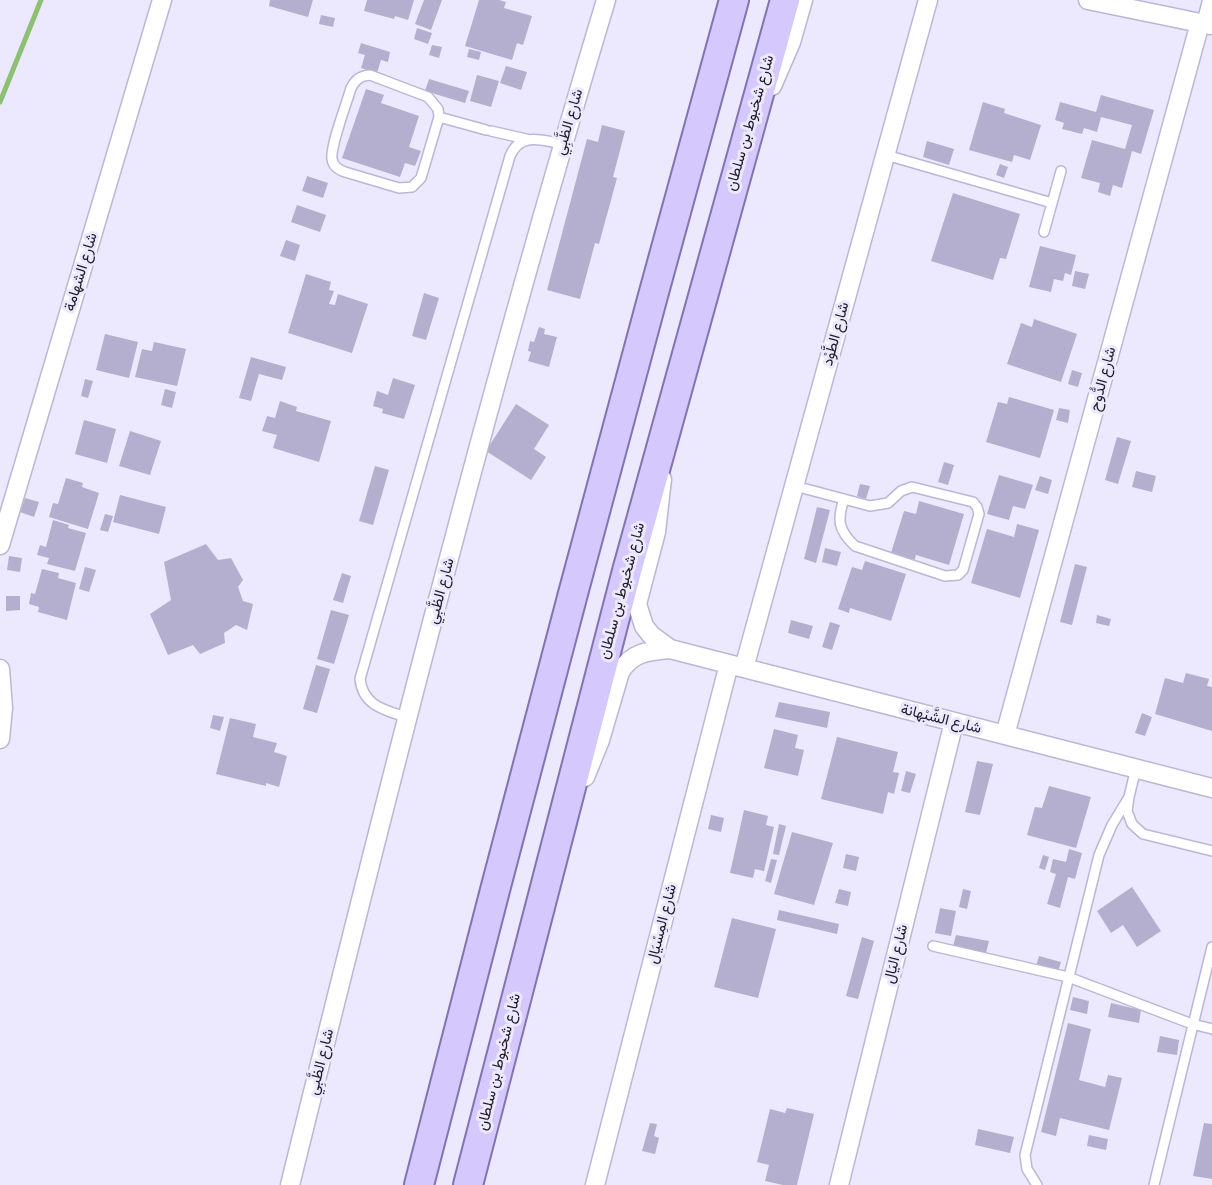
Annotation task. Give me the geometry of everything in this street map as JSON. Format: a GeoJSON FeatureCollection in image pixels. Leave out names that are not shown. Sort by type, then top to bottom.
{"type":"FeatureCollection","features":[{"type":"Feature","properties":{"kind":"main road"},"geometry":{"type":"LineString","coordinates":[[419,1185],[632,369],[734,0]]}},
{"type":"Feature","properties":{"kind":"main road","name":"شارع شخبوط بن سلطان"},"geometry":{"type":"LineString","coordinates":[[468,1185],[562,817],[661,445],[785,0]]}},
{"type":"Feature","properties":{"kind":"street","name":"شارع الشهامة"},"geometry":{"type":"LineString","coordinates":[[0,545],[162,0]]}},
{"type":"Feature","properties":{"kind":"street","name":"شارع الظَّبِي"},"geometry":{"type":"LineString","coordinates":[[290,1185],[406,717],[562,144],[606,0]]}},
{"type":"Feature","properties":{"kind":"street"},"geometry":{"type":"LineString","coordinates":[[752,118],[765,100],[783,61],[803,0]]}},
{"type":"Feature","properties":{"kind":"street","name":"شارع الطَّوْد"},"geometry":{"type":"LineString","coordinates":[[736,666],[795,486],[928,0]]}},
{"type":"Feature","properties":{"kind":"street"},"geometry":{"type":"LineString","coordinates":[[1088,0],[1206,24]]}},
{"type":"Feature","properties":{"kind":"street","name":"شارع الدُّوح"},"geometry":{"type":"LineString","coordinates":[[1005,735],[1212,1]]}},
{"type":"Feature","properties":{"kind":"street","name":"شارع الشَّبْهانة"},"geometry":{"type":"LineString","coordinates":[[661,445],[663,468],[660,511],[637,604],[639,615],[651,635],[670,649]]}},
{"type":"Feature","properties":{"kind":"street","name":"شارع الشَّبْهانة"},"geometry":{"type":"LineString","coordinates":[[562,817],[592,760],[620,672],[625,663],[633,656],[643,652],[670,649],[1212,788]]}},
{"type":"Feature","properties":{"kind":"street","name":"شارع المِسْيَال"},"geometry":{"type":"LineString","coordinates":[[595,1185],[736,666]]}},
{"type":"Feature","properties":{"kind":"street"},"geometry":{"type":"LineString","coordinates":[[0,669],[3,708],[0,739]]}},
{"type":"Feature","properties":{"kind":"street","name":"شارع اليَال"},"geometry":{"type":"LineString","coordinates":[[839,1185],[954,722]]}},
{"type":"Feature","properties":{"kind":"lane"},"geometry":{"type":"LineString","coordinates":[[369,75],[428,97],[438,109],[439,117],[421,177],[412,187],[399,188],[339,170],[334,165],[332,152],[351,88],[355,80],[362,76],[369,75]]}},
{"type":"Feature","properties":{"kind":"lane"},"geometry":{"type":"LineString","coordinates":[[439,117],[526,139],[536,138],[562,144]]}},
{"type":"Feature","properties":{"kind":"lane"},"geometry":{"type":"LineString","coordinates":[[406,717],[371,703],[363,693],[360,679],[510,156],[516,145],[526,139]]}},
{"type":"Feature","properties":{"kind":"lane"},"geometry":{"type":"LineString","coordinates":[[886,155],[1052,203]]}},
{"type":"Feature","properties":{"kind":"lane"},"geometry":{"type":"LineString","coordinates":[[1044,232],[1061,171]]}},
{"type":"Feature","properties":{"kind":"lane"},"geometry":{"type":"LineString","coordinates":[[795,486],[844,499],[870,506],[883,505],[893,500],[906,488],[918,487],[973,502],[979,514],[963,570],[958,575],[945,576],[855,546],[845,537],[840,526],[839,513],[844,499]]}},
{"type":"Feature","properties":{"kind":"lane"},"geometry":{"type":"LineString","coordinates":[[1136,768],[1127,811],[1132,824],[1143,834],[1212,851]]}},
{"type":"Feature","properties":{"kind":"lane"},"geometry":{"type":"LineString","coordinates":[[1037,1185],[1027,1169],[1025,1155],[1099,855],[1112,825],[1129,797]]}},
{"type":"Feature","properties":{"kind":"lane"},"geometry":{"type":"LineString","coordinates":[[933,946],[1068,977],[1192,1024],[1212,1029]]}},
{"type":"Feature","properties":{"kind":"lane"},"geometry":{"type":"LineString","coordinates":[[1154,1185],[1212,947]]}},
{"type":"Feature","properties":{"kind":"building"},"geometry":{"type":"Polygon","coordinates":[[[270,0],[313,0],[308,17],[269,6],[270,0]]]}},
{"type":"Feature","properties":{"kind":"building"},"geometry":{"type":"Polygon","coordinates":[[[367,0],[414,0],[408,20],[395,16],[394,19],[364,11],[367,0]]]}},
{"type":"Feature","properties":{"kind":"building"},"geometry":{"type":"Polygon","coordinates":[[[424,0],[442,0],[431,30],[415,24],[424,0]]]}},
{"type":"Feature","properties":{"kind":"building"},"geometry":{"type":"Polygon","coordinates":[[[479,0],[506,2],[504,8],[532,16],[523,45],[517,43],[512,60],[465,46],[479,0]]]}},
{"type":"Feature","properties":{"kind":"building"},"geometry":{"type":"Polygon","coordinates":[[[321,15],[335,18],[333,27],[319,24],[321,15]]]}},
{"type":"Feature","properties":{"kind":"building"},"geometry":{"type":"Polygon","coordinates":[[[417,28],[432,33],[428,44],[414,39],[417,28]]]}},
{"type":"Feature","properties":{"kind":"building"},"geometry":{"type":"Polygon","coordinates":[[[361,43],[390,52],[388,62],[381,60],[377,73],[361,68],[365,55],[358,53],[361,43]]]}},
{"type":"Feature","properties":{"kind":"building"},"geometry":{"type":"Polygon","coordinates":[[[432,45],[442,47],[439,58],[429,55],[432,45]]]}},
{"type":"Feature","properties":{"kind":"building"},"geometry":{"type":"Polygon","coordinates":[[[469,49],[481,52],[479,60],[467,57],[469,49]]]}},
{"type":"Feature","properties":{"kind":"building"},"geometry":{"type":"Polygon","coordinates":[[[506,66],[527,72],[521,90],[500,83],[506,66]]]}},
{"type":"Feature","properties":{"kind":"building"},"geometry":{"type":"Polygon","coordinates":[[[477,75],[499,81],[491,107],[470,101],[477,75]]]}},
{"type":"Feature","properties":{"kind":"building"},"geometry":{"type":"Polygon","coordinates":[[[429,79],[469,91],[465,103],[425,91],[429,79]]]}},
{"type":"Feature","properties":{"kind":"building"},"geometry":{"type":"Polygon","coordinates":[[[366,89],[384,95],[381,103],[419,116],[409,147],[421,151],[415,166],[405,163],[400,177],[342,158],[366,89]]]}},
{"type":"Feature","properties":{"kind":"building"},"geometry":{"type":"Polygon","coordinates":[[[1101,95],[1154,110],[1141,154],[1132,151],[1122,188],[1113,185],[1110,196],[1098,192],[1100,183],[1081,178],[1092,140],[1125,149],[1132,125],[1101,117],[1097,132],[1084,128],[1082,134],[1062,129],[1064,123],[1055,120],[1060,102],[1096,112],[1101,95]]]}},
{"type":"Feature","properties":{"kind":"building"},"geometry":{"type":"Polygon","coordinates":[[[983,102],[1005,109],[1004,113],[1041,125],[1030,160],[1014,155],[1012,162],[969,150],[983,102]]]}},
{"type":"Feature","properties":{"kind":"building"},"geometry":{"type":"Polygon","coordinates":[[[602,125],[625,131],[613,177],[617,178],[599,244],[595,243],[580,299],[547,290],[587,139],[598,142],[602,125]]]}},
{"type":"Feature","properties":{"kind":"building"},"geometry":{"type":"Polygon","coordinates":[[[927,141],[954,149],[949,165],[923,157],[927,141]]]}},
{"type":"Feature","properties":{"kind":"building"},"geometry":{"type":"Polygon","coordinates":[[[1000,164],[1008,167],[1004,178],[996,175],[1000,164]]]}},
{"type":"Feature","properties":{"kind":"building"},"geometry":{"type":"Polygon","coordinates":[[[307,176],[328,183],[323,198],[302,191],[307,176]]]}},
{"type":"Feature","properties":{"kind":"building"},"geometry":{"type":"Polygon","coordinates":[[[953,193],[1020,214],[1006,259],[1000,258],[993,280],[931,261],[953,193]]]}},
{"type":"Feature","properties":{"kind":"building"},"geometry":{"type":"Polygon","coordinates":[[[297,205],[326,215],[320,232],[291,222],[297,205]]]}},
{"type":"Feature","properties":{"kind":"building"},"geometry":{"type":"Polygon","coordinates":[[[286,240],[300,245],[295,261],[280,256],[286,240]]]}},
{"type":"Feature","properties":{"kind":"building"},"geometry":{"type":"Polygon","coordinates":[[[1040,246],[1076,255],[1071,275],[1065,273],[1063,281],[1054,279],[1051,292],[1029,287],[1040,246]]]}},
{"type":"Feature","properties":{"kind":"building"},"geometry":{"type":"Polygon","coordinates":[[[1075,271],[1089,274],[1085,289],[1072,286],[1075,271]]]}},
{"type":"Feature","properties":{"kind":"building"},"geometry":{"type":"Polygon","coordinates":[[[306,274],[331,282],[329,290],[334,291],[329,304],[335,305],[338,294],[368,304],[352,353],[288,333],[306,274]]]}},
{"type":"Feature","properties":{"kind":"building"},"geometry":{"type":"Polygon","coordinates":[[[424,293],[439,298],[426,340],[412,336],[424,293]]]}},
{"type":"Feature","properties":{"kind":"building"},"geometry":{"type":"Polygon","coordinates":[[[1034,319],[1077,334],[1061,382],[1007,364],[1021,323],[1032,327],[1034,319]]]}},
{"type":"Feature","properties":{"kind":"building"},"geometry":{"type":"Polygon","coordinates":[[[539,327],[545,329],[544,334],[557,337],[549,367],[528,361],[531,352],[528,351],[530,341],[534,342],[539,327]]]}},
{"type":"Feature","properties":{"kind":"building"},"geometry":{"type":"Polygon","coordinates":[[[105,334],[138,342],[129,378],[96,370],[105,334]]]}},
{"type":"Feature","properties":{"kind":"building"},"geometry":{"type":"Polygon","coordinates":[[[154,342],[186,349],[177,386],[135,377],[142,349],[152,351],[154,342]]]}},
{"type":"Feature","properties":{"kind":"building"},"geometry":{"type":"Polygon","coordinates":[[[251,357],[286,367],[282,380],[259,374],[251,401],[239,398],[251,357]]]}},
{"type":"Feature","properties":{"kind":"building"},"geometry":{"type":"Polygon","coordinates":[[[1072,370],[1082,373],[1078,387],[1068,384],[1072,370]]]}},
{"type":"Feature","properties":{"kind":"building"},"geometry":{"type":"Polygon","coordinates":[[[393,378],[415,385],[404,419],[382,413],[383,409],[373,406],[377,391],[388,395],[393,378]]]}},
{"type":"Feature","properties":{"kind":"building"},"geometry":{"type":"Polygon","coordinates":[[[85,379],[93,381],[88,398],[81,396],[85,379]]]}},
{"type":"Feature","properties":{"kind":"building"},"geometry":{"type":"Polygon","coordinates":[[[165,389],[176,392],[172,408],[161,405],[165,389]]]}},
{"type":"Feature","properties":{"kind":"building"},"geometry":{"type":"Polygon","coordinates":[[[1009,397],[1054,410],[1040,458],[986,442],[998,402],[1007,404],[1009,397]]]}},
{"type":"Feature","properties":{"kind":"building"},"geometry":{"type":"Polygon","coordinates":[[[280,401],[297,407],[296,411],[331,421],[319,462],[273,448],[277,435],[262,431],[267,416],[275,418],[280,401]]]}},
{"type":"Feature","properties":{"kind":"building"},"geometry":{"type":"Polygon","coordinates":[[[516,404],[549,425],[534,449],[546,457],[531,480],[486,451],[516,404]]]}},
{"type":"Feature","properties":{"kind":"building"},"geometry":{"type":"Polygon","coordinates":[[[1059,408],[1070,410],[1068,423],[1056,420],[1059,408]]]}},
{"type":"Feature","properties":{"kind":"building"},"geometry":{"type":"Polygon","coordinates":[[[84,420],[116,429],[107,463],[75,454],[84,420]]]}},
{"type":"Feature","properties":{"kind":"building"},"geometry":{"type":"Polygon","coordinates":[[[130,431],[161,441],[150,475],[119,466],[130,431]]]}},
{"type":"Feature","properties":{"kind":"building"},"geometry":{"type":"Polygon","coordinates":[[[1117,437],[1131,441],[1118,484],[1105,480],[1117,437]]]}},
{"type":"Feature","properties":{"kind":"building"},"geometry":{"type":"Polygon","coordinates":[[[944,462],[954,465],[948,485],[938,482],[944,462]]]}},
{"type":"Feature","properties":{"kind":"building"},"geometry":{"type":"Polygon","coordinates":[[[375,466],[389,470],[373,525],[359,521],[375,466]]]}},
{"type":"Feature","properties":{"kind":"building"},"geometry":{"type":"Polygon","coordinates":[[[1136,471],[1156,476],[1152,492],[1132,487],[1136,471]]]}},
{"type":"Feature","properties":{"kind":"building"},"geometry":{"type":"Polygon","coordinates":[[[999,475],[1033,485],[1025,509],[1013,506],[1009,520],[987,514],[999,475]]]}},
{"type":"Feature","properties":{"kind":"building"},"geometry":{"type":"Polygon","coordinates":[[[1040,476],[1052,480],[1048,494],[1035,490],[1040,476]]]}},
{"type":"Feature","properties":{"kind":"building"},"geometry":{"type":"Polygon","coordinates":[[[66,478],[83,483],[82,487],[99,493],[88,529],[49,517],[53,503],[58,504],[66,478]]]}},
{"type":"Feature","properties":{"kind":"building"},"geometry":{"type":"Polygon","coordinates":[[[860,484],[870,486],[866,499],[857,496],[860,484]]]}},
{"type":"Feature","properties":{"kind":"building"},"geometry":{"type":"Polygon","coordinates":[[[120,495],[166,507],[159,534],[113,522],[120,495]]]}},
{"type":"Feature","properties":{"kind":"building"},"geometry":{"type":"Polygon","coordinates":[[[25,498],[39,502],[34,517],[20,512],[25,498]]]}},
{"type":"Feature","properties":{"kind":"building"},"geometry":{"type":"Polygon","coordinates":[[[919,501],[964,514],[949,565],[916,555],[914,562],[890,556],[904,511],[916,514],[919,501]]]}},
{"type":"Feature","properties":{"kind":"building"},"geometry":{"type":"Polygon","coordinates":[[[817,507],[830,510],[816,563],[804,559],[817,507]]]}},
{"type":"Feature","properties":{"kind":"building"},"geometry":{"type":"Polygon","coordinates":[[[105,514],[113,516],[108,532],[100,530],[105,514]]]}},
{"type":"Feature","properties":{"kind":"building"},"geometry":{"type":"Polygon","coordinates":[[[53,520],[69,525],[68,528],[86,533],[75,571],[47,564],[49,558],[37,555],[40,545],[46,547],[53,520]]]}},
{"type":"Feature","properties":{"kind":"building"},"geometry":{"type":"Polygon","coordinates":[[[1017,524],[1039,530],[1020,598],[971,583],[987,529],[1014,537],[1017,524]]]}},
{"type":"Feature","properties":{"kind":"building"},"geometry":{"type":"Polygon","coordinates":[[[206,544],[218,560],[231,558],[243,580],[238,587],[243,601],[253,604],[247,630],[236,625],[224,633],[225,643],[200,654],[193,645],[168,655],[150,614],[171,600],[164,562],[206,544]]]}},
{"type":"Feature","properties":{"kind":"building"},"geometry":{"type":"Polygon","coordinates":[[[825,548],[841,552],[837,566],[822,562],[825,548]]]}},
{"type":"Feature","properties":{"kind":"building"},"geometry":{"type":"Polygon","coordinates":[[[9,556],[22,558],[20,572],[7,570],[9,556]]]}},
{"type":"Feature","properties":{"kind":"building"},"geometry":{"type":"Polygon","coordinates":[[[865,561],[906,574],[891,621],[850,608],[849,613],[838,609],[852,567],[862,570],[865,561]]]}},
{"type":"Feature","properties":{"kind":"building"},"geometry":{"type":"Polygon","coordinates":[[[1075,564],[1087,567],[1072,625],[1060,622],[1075,564]]]}},
{"type":"Feature","properties":{"kind":"building"},"geometry":{"type":"Polygon","coordinates":[[[85,567],[96,570],[89,592],[79,589],[85,567]]]}},
{"type":"Feature","properties":{"kind":"building"},"geometry":{"type":"Polygon","coordinates":[[[42,569],[59,573],[58,578],[76,583],[67,620],[38,612],[39,607],[29,604],[31,593],[35,594],[42,569]]]}},
{"type":"Feature","properties":{"kind":"building"},"geometry":{"type":"Polygon","coordinates":[[[342,573],[351,576],[343,603],[333,600],[342,573]]]}},
{"type":"Feature","properties":{"kind":"building"},"geometry":{"type":"Polygon","coordinates":[[[6,596],[20,596],[20,610],[6,611],[6,596]]]}},
{"type":"Feature","properties":{"kind":"building"},"geometry":{"type":"Polygon","coordinates":[[[331,610],[349,615],[334,664],[317,659],[331,610]]]}},
{"type":"Feature","properties":{"kind":"building"},"geometry":{"type":"Polygon","coordinates":[[[1097,615],[1111,619],[1109,626],[1096,623],[1097,615]]]}},
{"type":"Feature","properties":{"kind":"building"},"geometry":{"type":"Polygon","coordinates":[[[791,620],[813,626],[809,639],[788,633],[791,620]]]}},
{"type":"Feature","properties":{"kind":"building"},"geometry":{"type":"Polygon","coordinates":[[[830,622],[840,625],[832,650],[822,647],[830,622]]]}},
{"type":"Feature","properties":{"kind":"building"},"geometry":{"type":"Polygon","coordinates":[[[316,665],[330,669],[317,713],[303,709],[316,665]]]}},
{"type":"Feature","properties":{"kind":"building"},"geometry":{"type":"Polygon","coordinates":[[[1186,673],[1209,679],[1207,686],[1212,687],[1212,731],[1155,714],[1165,678],[1183,683],[1186,673]]]}},
{"type":"Feature","properties":{"kind":"building"},"geometry":{"type":"Polygon","coordinates":[[[779,702],[830,712],[827,728],[775,717],[779,702]]]}},
{"type":"Feature","properties":{"kind":"building"},"geometry":{"type":"Polygon","coordinates":[[[1142,713],[1152,717],[1145,736],[1135,733],[1142,713]]]}},
{"type":"Feature","properties":{"kind":"building"},"geometry":{"type":"Polygon","coordinates":[[[213,715],[224,717],[220,731],[210,728],[213,715]]]}},
{"type":"Feature","properties":{"kind":"building"},"geometry":{"type":"Polygon","coordinates":[[[230,718],[256,724],[253,737],[277,743],[274,752],[287,756],[279,787],[216,774],[230,718]]]}},
{"type":"Feature","properties":{"kind":"building"},"geometry":{"type":"Polygon","coordinates":[[[774,729],[798,735],[795,748],[804,750],[798,776],[764,768],[774,729]]]}},
{"type":"Feature","properties":{"kind":"building"},"geometry":{"type":"Polygon","coordinates":[[[837,737],[898,752],[893,772],[899,773],[894,794],[888,792],[883,814],[821,799],[837,737]]]}},
{"type":"Feature","properties":{"kind":"building"},"geometry":{"type":"Polygon","coordinates":[[[977,761],[993,764],[980,815],[965,812],[977,761]]]}},
{"type":"Feature","properties":{"kind":"building"},"geometry":{"type":"Polygon","coordinates":[[[906,771],[916,774],[910,793],[901,791],[906,771]]]}},
{"type":"Feature","properties":{"kind":"building"},"geometry":{"type":"Polygon","coordinates":[[[1049,786],[1091,797],[1076,848],[1027,835],[1035,807],[1042,808],[1049,786]]]}},
{"type":"Feature","properties":{"kind":"building"},"geometry":{"type":"Polygon","coordinates":[[[744,810],[768,816],[766,825],[774,827],[764,871],[755,869],[753,878],[730,873],[744,810]]]}},
{"type":"Feature","properties":{"kind":"building"},"geometry":{"type":"Polygon","coordinates":[[[711,815],[724,818],[721,832],[708,829],[711,815]]]}},
{"type":"Feature","properties":{"kind":"building"},"geometry":{"type":"Polygon","coordinates":[[[779,824],[786,826],[779,855],[773,854],[779,824]]]}},
{"type":"Feature","properties":{"kind":"building"},"geometry":{"type":"Polygon","coordinates":[[[792,832],[833,843],[814,905],[774,894],[792,832]]]}},
{"type":"Feature","properties":{"kind":"building"},"geometry":{"type":"Polygon","coordinates":[[[1069,849],[1082,853],[1075,879],[1068,877],[1060,908],[1047,904],[1056,874],[1050,872],[1053,859],[1066,862],[1069,849]]]}},
{"type":"Feature","properties":{"kind":"building"},"geometry":{"type":"Polygon","coordinates":[[[846,854],[859,857],[856,871],[843,868],[846,854]]]}},
{"type":"Feature","properties":{"kind":"building"},"geometry":{"type":"Polygon","coordinates":[[[1043,855],[1049,857],[1045,870],[1039,868],[1043,855]]]}},
{"type":"Feature","properties":{"kind":"building"},"geometry":{"type":"Polygon","coordinates":[[[771,859],[777,860],[771,883],[765,881],[771,859]]]}},
{"type":"Feature","properties":{"kind":"building"},"geometry":{"type":"Polygon","coordinates":[[[1132,887],[1161,931],[1137,947],[1123,925],[1111,933],[1097,911],[1132,887]]]}},
{"type":"Feature","properties":{"kind":"building"},"geometry":{"type":"Polygon","coordinates":[[[839,889],[851,892],[848,906],[835,903],[839,889]]]}},
{"type":"Feature","properties":{"kind":"building"},"geometry":{"type":"Polygon","coordinates":[[[963,889],[971,891],[967,909],[959,907],[963,889]]]}},
{"type":"Feature","properties":{"kind":"building"},"geometry":{"type":"Polygon","coordinates":[[[940,908],[956,911],[951,936],[935,933],[940,908]]]}},
{"type":"Feature","properties":{"kind":"building"},"geometry":{"type":"Polygon","coordinates":[[[779,910],[839,924],[837,934],[777,920],[779,910]]]}},
{"type":"Feature","properties":{"kind":"building"},"geometry":{"type":"Polygon","coordinates":[[[732,918],[776,929],[758,998],[714,987],[732,918]]]}},
{"type":"Feature","properties":{"kind":"building"},"geometry":{"type":"Polygon","coordinates":[[[956,935],[989,941],[985,957],[952,950],[956,935]]]}},
{"type":"Feature","properties":{"kind":"building"},"geometry":{"type":"Polygon","coordinates":[[[862,937],[874,941],[858,999],[846,996],[862,937]]]}},
{"type":"Feature","properties":{"kind":"building"},"geometry":{"type":"Polygon","coordinates":[[[1039,956],[1061,962],[1058,972],[1036,966],[1039,956]]]}},
{"type":"Feature","properties":{"kind":"building"},"geometry":{"type":"Polygon","coordinates":[[[1073,997],[1089,1001],[1087,1014],[1070,1010],[1073,997]]]}},
{"type":"Feature","properties":{"kind":"building"},"geometry":{"type":"Polygon","coordinates":[[[1111,1003],[1141,1010],[1139,1023],[1108,1017],[1111,1003]]]}},
{"type":"Feature","properties":{"kind":"building"},"geometry":{"type":"Polygon","coordinates":[[[1068,1023],[1091,1029],[1079,1080],[1105,1087],[1108,1075],[1122,1078],[1109,1130],[1060,1118],[1056,1136],[1041,1132],[1068,1023]]]}},
{"type":"Feature","properties":{"kind":"building"},"geometry":{"type":"Polygon","coordinates":[[[1160,1036],[1179,1040],[1177,1055],[1157,1052],[1160,1036]]]}},
{"type":"Feature","properties":{"kind":"building"},"geometry":{"type":"Polygon","coordinates":[[[787,1108],[814,1114],[797,1185],[765,1181],[769,1165],[757,1162],[770,1109],[785,1113],[787,1108]]]}},
{"type":"Feature","properties":{"kind":"building"},"geometry":{"type":"Polygon","coordinates":[[[650,1123],[657,1124],[654,1136],[659,1138],[655,1154],[642,1151],[650,1123]]]}},
{"type":"Feature","properties":{"kind":"building"},"geometry":{"type":"Polygon","coordinates":[[[1204,1123],[1212,1124],[1212,1179],[1193,1176],[1204,1123]]]}},
{"type":"Feature","properties":{"kind":"building"},"geometry":{"type":"Polygon","coordinates":[[[978,1129],[1014,1137],[1010,1153],[975,1145],[978,1129]]]}},
{"type":"Feature","properties":{"kind":"building"},"geometry":{"type":"Polygon","coordinates":[[[1089,1135],[1108,1139],[1106,1150],[1087,1146],[1089,1135]]]}},
{"type":"Feature","properties":{"kind":"waterway"},"geometry":{"type":"LineString","coordinates":[[0,102],[41,0]]}}]}
